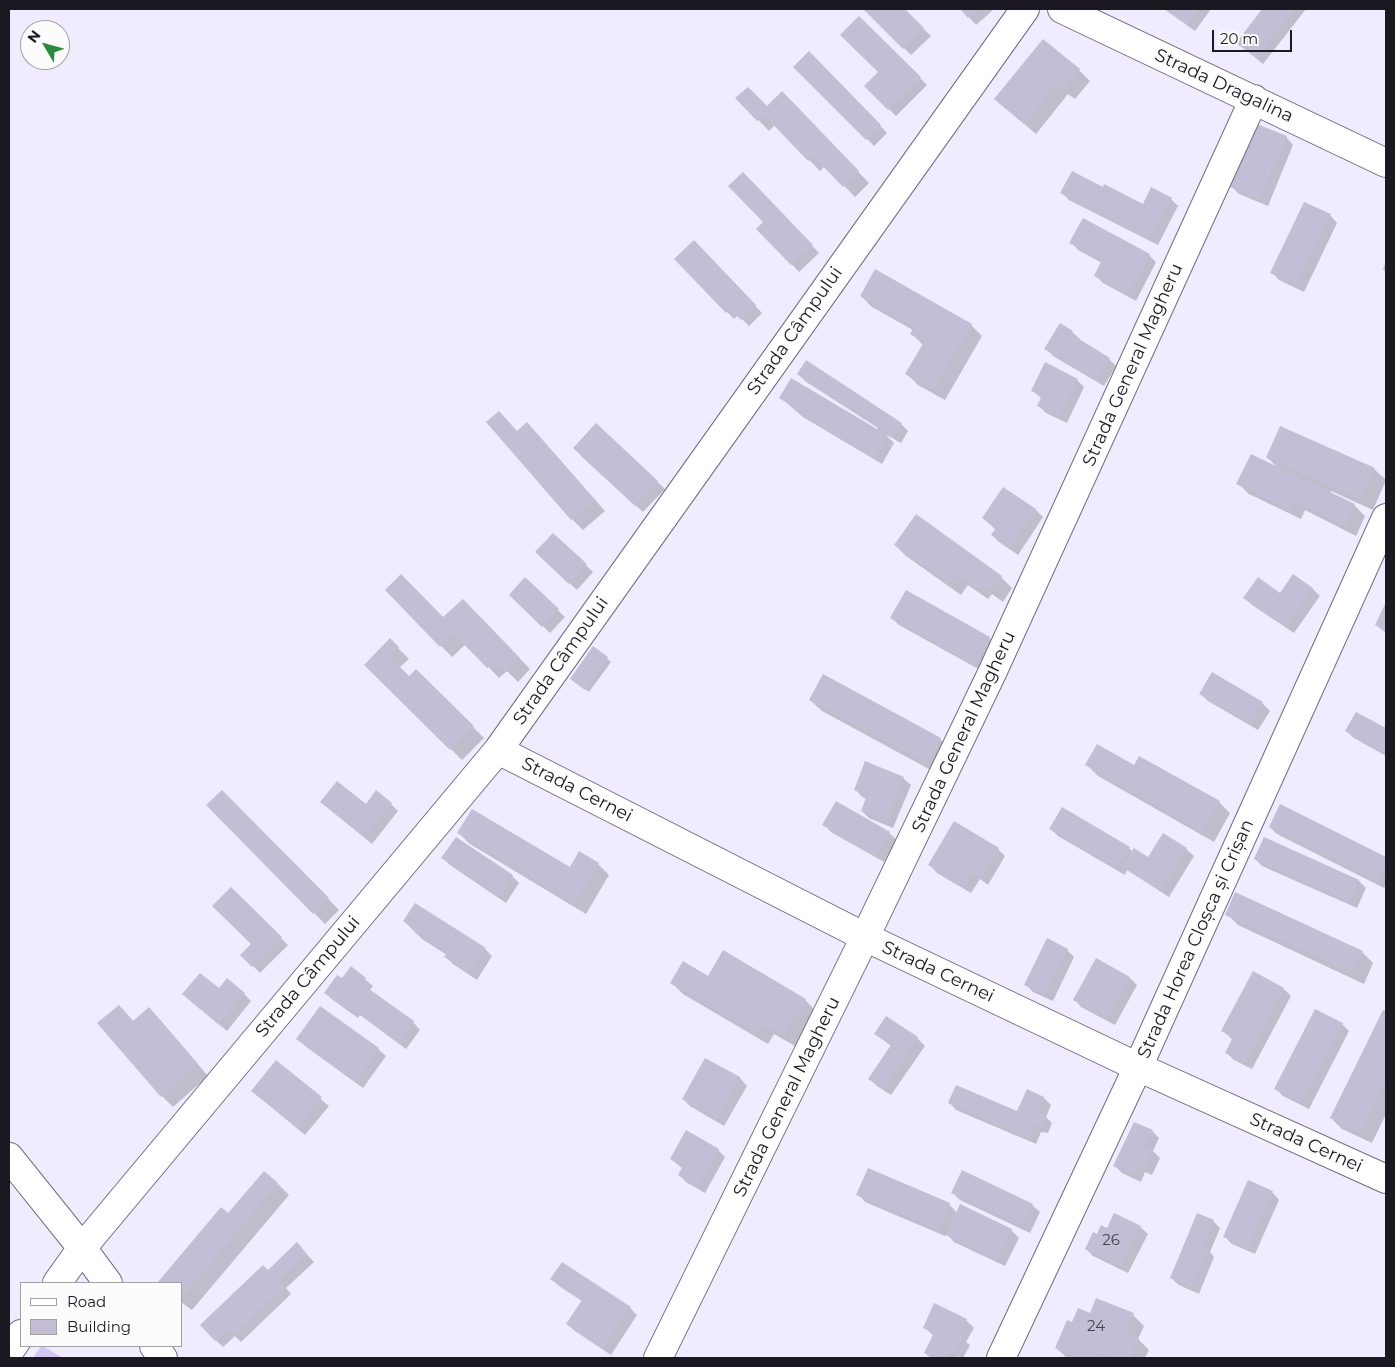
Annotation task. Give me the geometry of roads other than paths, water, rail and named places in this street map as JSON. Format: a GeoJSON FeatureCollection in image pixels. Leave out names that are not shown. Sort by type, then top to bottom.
{"type":"FeatureCollection","features":[{"type":"Feature","properties":{"kind":"street","name":"Strada Câmpului"},"geometry":{"type":"LineString","coordinates":[[58,1282],[82,1248],[498,750],[1025,9]]}},
{"type":"Feature","properties":{"kind":"street","name":"Strada Dragalina"},"geometry":{"type":"LineString","coordinates":[[1062,9],[1386,163]]}},
{"type":"Feature","properties":{"kind":"street","name":"Strada General Magheru"},"geometry":{"type":"LineString","coordinates":[[658,1358],[865,937],[1000,656],[1254,99]]}},
{"type":"Feature","properties":{"kind":"street","name":"Strada Horea Cloșca și Crișan"},"geometry":{"type":"LineString","coordinates":[[1001,1358],[1138,1067],[1386,518]]}},
{"type":"Feature","properties":{"kind":"street","name":"Strada Cernei"},"geometry":{"type":"LineString","coordinates":[[498,750],[865,937],[1138,1067],[1386,1179]]}},
{"type":"Feature","properties":{"kind":"street"},"geometry":{"type":"LineString","coordinates":[[9,1157],[107,1282]]}},
{"type":"Feature","properties":{"kind":"street"},"geometry":{"type":"LineString","coordinates":[[9,1352],[20,1336]]}},
{"type":"Feature","properties":{"kind":"street"},"geometry":{"type":"LineString","coordinates":[[155,1347],[163,1358]]}}]}
